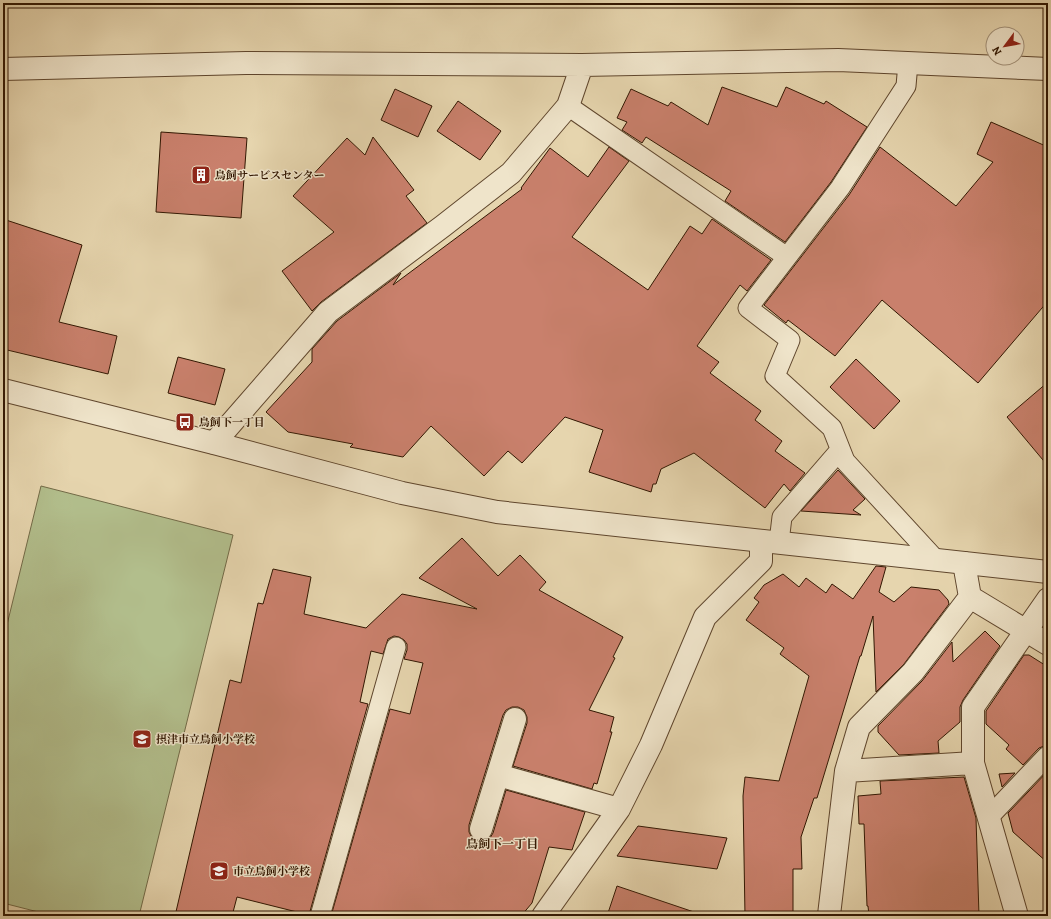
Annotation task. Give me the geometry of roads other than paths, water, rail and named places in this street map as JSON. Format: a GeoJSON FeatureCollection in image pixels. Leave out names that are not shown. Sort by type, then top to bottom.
{"type":"FeatureCollection","features":[{"type":"Feature","properties":{"kind":"street"},"geometry":{"type":"LineString","coordinates":[[3,69],[246,63],[582,66],[838,60],[1048,69]]}},
{"type":"Feature","properties":{"kind":"street"},"geometry":{"type":"LineString","coordinates":[[214,443],[328,312],[511,173],[568,106],[582,66]]}},
{"type":"Feature","properties":{"kind":"street"},"geometry":{"type":"LineString","coordinates":[[3,390],[214,443],[402,493],[497,512],[1048,572]]}},
{"type":"Feature","properties":{"kind":"street"},"geometry":{"type":"LineString","coordinates":[[543,916],[619,809],[651,745],[705,617],[761,561],[770,542]]}},
{"type":"Feature","properties":{"kind":"street"},"geometry":{"type":"LineString","coordinates":[[829,915],[846,771],[858,727],[913,672],[970,597],[964,563]]}},
{"type":"Feature","properties":{"kind":"street"},"geometry":{"type":"LineString","coordinates":[[970,597],[1048,644]]}},
{"type":"Feature","properties":{"kind":"street"},"geometry":{"type":"LineString","coordinates":[[1017,916],[973,763],[973,707],[1048,599]]}},
{"type":"Feature","properties":{"kind":"street"},"geometry":{"type":"LineString","coordinates":[[481,829],[515,719]]}},
{"type":"Feature","properties":{"kind":"street"},"geometry":{"type":"LineString","coordinates":[[846,771],[973,763]]}},
{"type":"Feature","properties":{"kind":"street"},"geometry":{"type":"LineString","coordinates":[[498,775],[619,809]]}},
{"type":"Feature","properties":{"kind":"lane"},"geometry":{"type":"LineString","coordinates":[[908,63],[906,86],[840,188],[748,308],[790,340],[775,376],[832,428],[845,461],[936,560]]}},
{"type":"Feature","properties":{"kind":"lane"},"geometry":{"type":"LineString","coordinates":[[568,106],[787,257]]}},
{"type":"Feature","properties":{"kind":"lane"},"geometry":{"type":"LineString","coordinates":[[770,542],[782,517],[840,450]]}},
{"type":"Feature","properties":{"kind":"lane"},"geometry":{"type":"LineString","coordinates":[[320,916],[396,647]]}},
{"type":"Feature","properties":{"kind":"lane"},"geometry":{"type":"LineString","coordinates":[[988,818],[1047,756]]}},
{"type":"Feature","properties":{"kind":"place","name":"鳥飼サービスセンター"},"geometry":{"type":"Point","coordinates":[201,175]}},
{"type":"Feature","properties":{"kind":"place","name":"鳥飼下一丁目"},"geometry":{"type":"Point","coordinates":[185,422]}},
{"type":"Feature","properties":{"kind":"place","name":"摂津市立鳥飼小学校"},"geometry":{"type":"Point","coordinates":[142,739]}},
{"type":"Feature","properties":{"kind":"place","name":"市立鳥飼小学校"},"geometry":{"type":"Point","coordinates":[219,871]}},
{"type":"Feature","properties":{"kind":"district","name":"鳥飼下一丁目"},"geometry":{"type":"Point","coordinates":[502,844]}}]}
